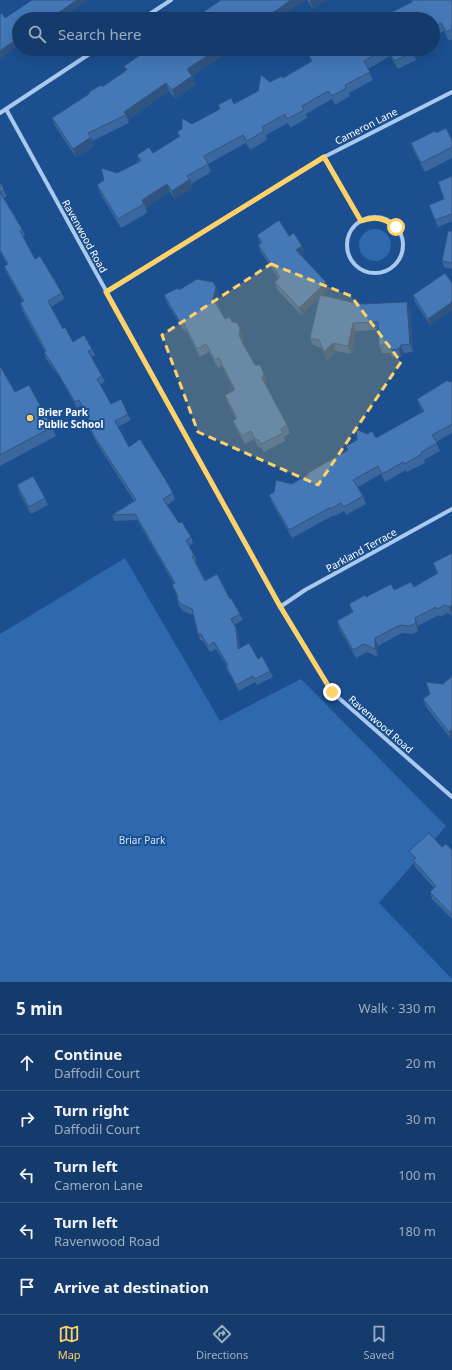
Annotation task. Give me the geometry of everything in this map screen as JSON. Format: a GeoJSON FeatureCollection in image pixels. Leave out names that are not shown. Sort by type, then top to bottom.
{"type":"FeatureCollection","features":[{"type":"Feature","properties":{"kind":"street"},"geometry":{"type":"LineString","coordinates":[[153,12],[171,0]]}},
{"type":"Feature","properties":{"kind":"street"},"geometry":{"type":"LineString","coordinates":[[0,113],[86,56]]}},
{"type":"Feature","properties":{"kind":"street","name":"Cameron Lane"},"geometry":{"type":"LineString","coordinates":[[106,292],[324,157],[452,92]]}},
{"type":"Feature","properties":{"kind":"street","name":"Ravenwood Road"},"geometry":{"type":"LineString","coordinates":[[6,109],[280,606],[332,692],[452,797]]}},
{"type":"Feature","properties":{"kind":"street"},"geometry":{"type":"LineString","coordinates":[[324,157],[361,221]]}},
{"type":"Feature","properties":{"kind":"street"},"geometry":{"type":"LineString","coordinates":[[370,218],[380,218],[388,221],[398,231],[403,244],[402,253],[398,262],[391,268],[382,272],[374,273],[357,267],[351,260],[347,243],[349,234],[361,221],[370,218]]}},
{"type":"Feature","properties":{"kind":"street","name":"Parkland Terrace"},"geometry":{"type":"LineString","coordinates":[[280,606],[305,590],[452,509]]}},
{"type":"Feature","properties":{"kind":"highlighted area"},"geometry":{"type":"Polygon","coordinates":[[[271,264],[351,296],[401,362],[318,485],[198,432],[162,335],[271,264]]]}},
{"type":"Feature","properties":{"kind":"green space"},"geometry":{"type":"Polygon","coordinates":[[[372,229],[378,229],[388,236],[391,245],[390,251],[384,258],[378,261],[372,261],[362,254],[359,248],[359,242],[366,232],[372,229]]]}},
{"type":"Feature","properties":{"kind":"green space","name":"Briar Park"},"geometry":{"type":"Polygon","coordinates":[[[125,558],[220,721],[301,679],[446,826],[379,903],[452,979],[452,982],[0,982],[0,634],[125,558]]]}},
{"type":"Feature","properties":{"kind":"building"},"geometry":{"type":"Polygon","coordinates":[[[32,0],[77,0],[59,12],[14,12],[32,0]]]}},
{"type":"Feature","properties":{"kind":"building"},"geometry":{"type":"Polygon","coordinates":[[[221,0],[291,0],[274,12],[203,12],[221,0]]]}},
{"type":"Feature","properties":{"kind":"building"},"geometry":{"type":"Polygon","coordinates":[[[412,0],[452,0],[452,29],[446,32],[440,24],[440,12],[392,12],[412,2],[412,0]]]}},
{"type":"Feature","properties":{"kind":"building"},"geometry":{"type":"Polygon","coordinates":[[[2,13],[5,18],[12,13],[12,43],[0,52],[0,15],[2,13]]]}},
{"type":"Feature","properties":{"kind":"building"},"geometry":{"type":"Polygon","coordinates":[[[139,56],[207,56],[187,69],[192,76],[172,90],[166,83],[124,112],[126,115],[88,133],[91,137],[73,149],[52,118],[89,94],[89,92],[101,85],[102,87],[127,70],[124,66],[139,56]]]}},
{"type":"Feature","properties":{"kind":"building"},"geometry":{"type":"Polygon","coordinates":[[[309,56],[373,56],[364,61],[370,72],[345,85],[346,88],[332,96],[328,91],[302,106],[304,110],[287,119],[285,114],[262,127],[264,131],[247,141],[243,135],[204,156],[208,164],[187,176],[190,179],[172,191],[167,184],[142,200],[144,204],[118,219],[97,185],[104,180],[101,168],[117,173],[141,161],[137,155],[149,147],[153,153],[180,136],[177,132],[182,129],[182,118],[192,124],[220,109],[218,105],[231,98],[234,104],[258,91],[261,75],[270,82],[282,76],[283,78],[312,61],[309,56]]]}},
{"type":"Feature","properties":{"kind":"building"},"geometry":{"type":"Polygon","coordinates":[[[392,56],[405,56],[394,61],[392,56]]]}},
{"type":"Feature","properties":{"kind":"building"},"geometry":{"type":"Polygon","coordinates":[[[446,128],[452,140],[452,147],[421,163],[411,143],[435,131],[436,133],[446,128]]]}},
{"type":"Feature","properties":{"kind":"building"},"geometry":{"type":"Polygon","coordinates":[[[452,176],[452,214],[435,220],[429,205],[444,199],[438,182],[452,176]]]}},
{"type":"Feature","properties":{"kind":"building"},"geometry":{"type":"Polygon","coordinates":[[[0,182],[4,190],[0,192],[0,182]]]}},
{"type":"Feature","properties":{"kind":"building"},"geometry":{"type":"Polygon","coordinates":[[[0,192],[22,229],[20,231],[35,259],[40,256],[62,293],[48,301],[63,329],[65,327],[73,342],[84,335],[92,349],[88,351],[102,376],[97,379],[111,404],[121,399],[128,414],[115,421],[129,447],[140,439],[173,493],[163,499],[179,523],[182,522],[191,537],[186,540],[194,555],[192,556],[205,581],[217,574],[240,614],[231,619],[236,628],[238,649],[249,643],[258,659],[262,656],[270,671],[255,679],[253,676],[236,685],[226,666],[228,665],[214,642],[208,646],[201,634],[198,634],[192,609],[181,604],[177,599],[178,596],[172,585],[175,583],[135,514],[112,515],[136,500],[94,436],[88,424],[91,422],[79,400],[75,402],[44,352],[46,351],[20,303],[24,301],[4,266],[8,264],[0,250],[0,192]]]}},
{"type":"Feature","properties":{"kind":"building"},"geometry":{"type":"Polygon","coordinates":[[[279,220],[289,236],[294,233],[302,246],[296,250],[326,282],[299,308],[275,282],[280,277],[258,245],[262,243],[257,235],[279,220]]]}},
{"type":"Feature","properties":{"kind":"building"},"geometry":{"type":"Polygon","coordinates":[[[448,231],[452,231],[452,263],[442,261],[448,231]]]}},
{"type":"Feature","properties":{"kind":"building"},"geometry":{"type":"Polygon","coordinates":[[[445,273],[452,283],[452,302],[428,319],[413,295],[445,273]]]}},
{"type":"Feature","properties":{"kind":"building"},"geometry":{"type":"Polygon","coordinates":[[[197,279],[213,282],[216,287],[213,299],[225,319],[229,317],[232,322],[237,323],[240,328],[239,335],[243,344],[255,365],[260,365],[264,374],[262,378],[287,425],[281,429],[283,433],[261,444],[258,439],[256,440],[251,431],[242,436],[233,421],[237,418],[225,395],[235,390],[219,358],[215,360],[206,344],[197,349],[183,322],[181,324],[164,295],[178,288],[179,290],[197,279]]]}},
{"type":"Feature","properties":{"kind":"building"},"geometry":{"type":"Polygon","coordinates":[[[320,295],[360,304],[407,302],[410,344],[401,345],[399,349],[389,350],[387,345],[379,345],[378,322],[353,323],[348,346],[333,343],[324,352],[319,340],[310,338],[320,295]]]}},
{"type":"Feature","properties":{"kind":"building"},"geometry":{"type":"Polygon","coordinates":[[[0,366],[15,392],[29,385],[52,427],[0,455],[0,366]]]}},
{"type":"Feature","properties":{"kind":"building"},"geometry":{"type":"Polygon","coordinates":[[[448,380],[449,382],[452,381],[452,424],[432,435],[437,443],[421,452],[422,454],[404,464],[403,462],[382,474],[378,466],[353,480],[363,496],[344,507],[341,503],[329,508],[289,530],[269,495],[274,492],[276,480],[292,484],[348,450],[346,446],[357,440],[356,429],[367,434],[372,431],[376,438],[424,411],[417,399],[448,380]]]}},
{"type":"Feature","properties":{"kind":"building"},"geometry":{"type":"Polygon","coordinates":[[[33,476],[45,498],[29,507],[17,485],[33,476]]]}},
{"type":"Feature","properties":{"kind":"building"},"geometry":{"type":"Polygon","coordinates":[[[452,553],[452,605],[449,607],[445,605],[437,609],[436,607],[415,618],[416,623],[410,626],[400,625],[375,638],[375,649],[364,644],[353,650],[337,621],[353,612],[349,604],[365,595],[366,597],[391,584],[394,590],[411,582],[414,587],[438,573],[433,563],[452,553]]]}},
{"type":"Feature","properties":{"kind":"building"},"geometry":{"type":"Polygon","coordinates":[[[452,676],[452,729],[449,732],[423,699],[430,694],[426,682],[443,684],[452,676]]]}},
{"type":"Feature","properties":{"kind":"building"},"geometry":{"type":"Polygon","coordinates":[[[429,833],[442,847],[446,844],[452,850],[452,915],[430,892],[436,886],[413,860],[416,858],[409,851],[429,833]]]}},
{"type":"Feature","properties":{"kind":"place","name":"Brier Park Public School"},"geometry":{"type":"Point","coordinates":[30,418]}},
{"type":"Feature","properties":{"kind":"route"},"geometry":{"type":"LineString","coordinates":[[332,692],[280,606],[106,292],[324,157],[361,221],[370,218],[380,218],[388,221],[396,227]]}}]}
